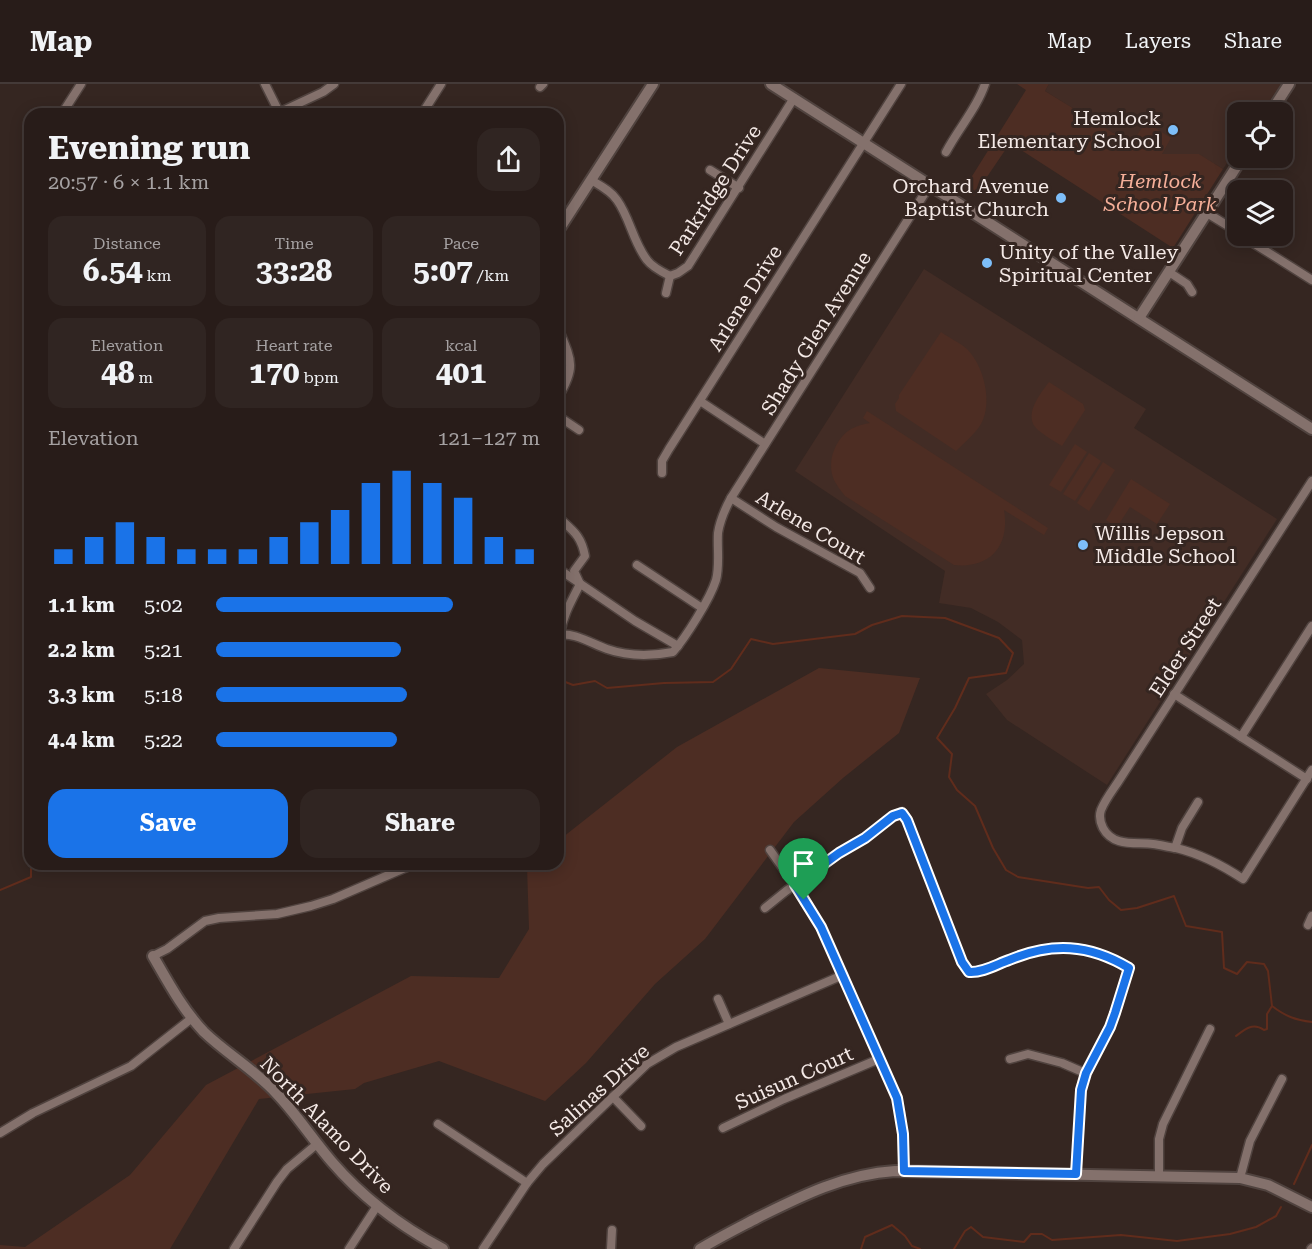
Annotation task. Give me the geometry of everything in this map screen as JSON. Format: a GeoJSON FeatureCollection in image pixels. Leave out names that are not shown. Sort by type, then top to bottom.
{"type":"FeatureCollection","features":[{"type":"Feature","properties":{"kind":"street"},"geometry":{"type":"LineString","coordinates":[[66,108],[81,84]]}},
{"type":"Feature","properties":{"kind":"street"},"geometry":{"type":"LineString","coordinates":[[265,84],[276,108]]}},
{"type":"Feature","properties":{"kind":"street"},"geometry":{"type":"LineString","coordinates":[[289,108],[324,92],[334,84]]}},
{"type":"Feature","properties":{"kind":"street"},"geometry":{"type":"LineString","coordinates":[[426,108],[441,84]]}},
{"type":"Feature","properties":{"kind":"street"},"geometry":{"type":"LineString","coordinates":[[564,222],[653,84]]}},
{"type":"Feature","properties":{"kind":"street"},"geometry":{"type":"LineString","coordinates":[[771,84],[1312,429]]}},
{"type":"Feature","properties":{"kind":"street","name":"Arlene Drive"},"geometry":{"type":"LineString","coordinates":[[662,473],[662,461],[901,84]]}},
{"type":"Feature","properties":{"kind":"street"},"geometry":{"type":"LineString","coordinates":[[946,152],[982,93],[985,84]]}},
{"type":"Feature","properties":{"kind":"street"},"geometry":{"type":"LineString","coordinates":[[1277,102],[1288,84]]}},
{"type":"Feature","properties":{"kind":"street","name":"Parkridge Drive"},"geometry":{"type":"LineString","coordinates":[[591,180],[608,190],[616,198],[647,260],[670,276],[678,273],[688,266],[794,98]]}},
{"type":"Feature","properties":{"kind":"street"},"geometry":{"type":"LineString","coordinates":[[1139,318],[1236,168]]}},
{"type":"Feature","properties":{"kind":"street"},"geometry":{"type":"LineString","coordinates":[[710,170],[739,188]]}},
{"type":"Feature","properties":{"kind":"street","name":"Shady Glen Avenue"},"geometry":{"type":"LineString","coordinates":[[678,646],[702,608],[716,580],[718,533],[722,516],[731,498],[930,185]]}},
{"type":"Feature","properties":{"kind":"street"},"geometry":{"type":"LineString","coordinates":[[1207,213],[1227,225]]}},
{"type":"Feature","properties":{"kind":"street"},"geometry":{"type":"LineString","coordinates":[[1258,246],[1312,280]]}},
{"type":"Feature","properties":{"kind":"street"},"geometry":{"type":"LineString","coordinates":[[1169,272],[1187,284],[1192,292]]}},
{"type":"Feature","properties":{"kind":"street"},"geometry":{"type":"LineString","coordinates":[[666,293],[670,276]]}},
{"type":"Feature","properties":{"kind":"street"},"geometry":{"type":"LineString","coordinates":[[564,342],[570,359],[570,370],[564,386]]}},
{"type":"Feature","properties":{"kind":"street"},"geometry":{"type":"LineString","coordinates":[[700,401],[765,444]]}},
{"type":"Feature","properties":{"kind":"street"},"geometry":{"type":"LineString","coordinates":[[564,420],[579,430]]}},
{"type":"Feature","properties":{"kind":"street","name":"Elder Street"},"geometry":{"type":"LineString","coordinates":[[1175,848],[1121,842],[1113,838],[1106,834],[1101,823],[1102,808],[1312,481]]}},
{"type":"Feature","properties":{"kind":"street","name":"Arlene Court"},"geometry":{"type":"LineString","coordinates":[[731,498],[776,527],[860,573],[870,588]]}},
{"type":"Feature","properties":{"kind":"street"},"geometry":{"type":"LineString","coordinates":[[564,523],[583,543],[585,556],[574,571],[580,584]]}},
{"type":"Feature","properties":{"kind":"street"},"geometry":{"type":"LineString","coordinates":[[637,565],[702,608]]}},
{"type":"Feature","properties":{"kind":"street"},"geometry":{"type":"LineString","coordinates":[[564,574],[635,621],[678,646],[673,652],[658,655],[622,653],[564,635]]}},
{"type":"Feature","properties":{"kind":"street"},"geometry":{"type":"LineString","coordinates":[[564,616],[580,584]]}},
{"type":"Feature","properties":{"kind":"street"},"geometry":{"type":"LineString","coordinates":[[1241,737],[1312,626]]}},
{"type":"Feature","properties":{"kind":"street"},"geometry":{"type":"LineString","coordinates":[[1174,694],[1306,779]]}},
{"type":"Feature","properties":{"kind":"street"},"geometry":{"type":"LineString","coordinates":[[1198,802],[1182,828],[1175,848],[1217,863],[1243,879],[1312,770]]}},
{"type":"Feature","properties":{"kind":"street"},"geometry":{"type":"LineString","coordinates":[[765,908],[839,853],[865,838],[893,816],[902,813],[907,820],[962,962],[969,972],[981,971],[1036,950],[1053,948],[1089,951],[1129,968],[1110,1027],[1086,1073],[1081,1090],[1076,1174]]}},
{"type":"Feature","properties":{"kind":"street"},"geometry":{"type":"LineString","coordinates":[[770,850],[821,927],[897,1098],[903,1134],[904,1171]]}},
{"type":"Feature","properties":{"kind":"street"},"geometry":{"type":"LineString","coordinates":[[153,956],[167,949],[205,921],[277,914],[311,906],[400,870]]}},
{"type":"Feature","properties":{"kind":"street"},"geometry":{"type":"LineString","coordinates":[[1308,926],[1312,916]]}},
{"type":"Feature","properties":{"kind":"street","name":"North Alamo Drive"},"geometry":{"type":"LineString","coordinates":[[153,956],[181,1004],[192,1018],[211,1038],[255,1072],[278,1095],[343,1174],[378,1206],[414,1232],[443,1249]]}},
{"type":"Feature","properties":{"kind":"street","name":"Salinas Drive"},"geometry":{"type":"LineString","coordinates":[[483,1249],[526,1183],[647,1064],[657,1057],[729,1024],[843,975]]}},
{"type":"Feature","properties":{"kind":"street"},"geometry":{"type":"LineString","coordinates":[[718,999],[729,1024]]}},
{"type":"Feature","properties":{"kind":"street"},"geometry":{"type":"LineString","coordinates":[[0,1133],[33,1113],[131,1066],[192,1018]]}},
{"type":"Feature","properties":{"kind":"street"},"geometry":{"type":"LineString","coordinates":[[1158,1175],[1159,1139],[1162,1124],[1210,1029]]}},
{"type":"Feature","properties":{"kind":"street"},"geometry":{"type":"LineString","coordinates":[[1010,1059],[1028,1054],[1054,1060],[1086,1073]]}},
{"type":"Feature","properties":{"kind":"street","name":"Suisun Court"},"geometry":{"type":"LineString","coordinates":[[723,1128],[879,1059]]}},
{"type":"Feature","properties":{"kind":"street"},"geometry":{"type":"LineString","coordinates":[[1240,1178],[1250,1141],[1282,1079]]}},
{"type":"Feature","properties":{"kind":"street"},"geometry":{"type":"LineString","coordinates":[[613,1097],[641,1126]]}},
{"type":"Feature","properties":{"kind":"street"},"geometry":{"type":"LineString","coordinates":[[438,1124],[526,1183]]}},
{"type":"Feature","properties":{"kind":"street"},"geometry":{"type":"LineString","coordinates":[[234,1249],[287,1169],[317,1144]]}},
{"type":"Feature","properties":{"kind":"street"},"geometry":{"type":"LineString","coordinates":[[700,1249],[779,1207],[843,1180],[880,1172],[1240,1178],[1268,1185],[1312,1207]]}},
{"type":"Feature","properties":{"kind":"street"},"geometry":{"type":"LineString","coordinates":[[349,1249],[378,1206]]}},
{"type":"Feature","properties":{"kind":"street"},"geometry":{"type":"LineString","coordinates":[[611,1249],[612,1230]]}},
{"type":"Feature","properties":{"kind":"shaded area","name":"Hemlock Elementary School"},"geometry":{"type":"Polygon","coordinates":[[[1049,84],[1281,84],[1269,102],[1227,102],[1227,163],[1223,169],[1198,154],[1146,154],[1045,91],[1049,84]]]}},
{"type":"Feature","properties":{"kind":"shaded area","name":"Willis Jepson Middle School"},"geometry":{"type":"Polygon","coordinates":[[[924,269],[1146,409],[1134,428],[1277,519],[1107,785],[1007,720],[986,694],[1007,680],[1024,664],[1022,640],[998,622],[971,608],[939,603],[945,571],[795,471],[924,269]]]}},
{"type":"Feature","properties":{"kind":"green space","name":"Hemlock School Park"},"geometry":{"type":"Polygon","coordinates":[[[1017,84],[1049,84],[1045,91],[1131,144],[1146,122],[1171,138],[1162,154],[1199,154],[1223,169],[1173,248],[1010,143],[974,196],[964,189],[1026,90],[1017,84]]]}},
{"type":"Feature","properties":{"kind":"green space"},"geometry":{"type":"Polygon","coordinates":[[[941,332],[965,347],[974,357],[985,386],[986,406],[981,424],[956,451],[896,411],[895,404],[941,332]]]}},
{"type":"Feature","properties":{"kind":"green space"},"geometry":{"type":"Polygon","coordinates":[[[1049,382],[1083,404],[1085,410],[1062,446],[1038,430],[1032,418],[1034,405],[1049,382]]]}},
{"type":"Feature","properties":{"kind":"green space"},"geometry":{"type":"Polygon","coordinates":[[[867,411],[1048,528],[1044,535],[1004,510],[1004,534],[995,552],[988,559],[978,563],[954,565],[845,496],[834,480],[832,459],[836,445],[845,433],[870,423],[863,418],[867,411]]]}},
{"type":"Feature","properties":{"kind":"green space"},"geometry":{"type":"Polygon","coordinates":[[[1075,444],[1087,452],[1061,492],[1049,485],[1075,444]]]}},
{"type":"Feature","properties":{"kind":"green space"},"geometry":{"type":"Polygon","coordinates":[[[1089,453],[1101,461],[1075,501],[1063,494],[1089,453]]]}},
{"type":"Feature","properties":{"kind":"green space"},"geometry":{"type":"Polygon","coordinates":[[[1103,462],[1115,470],[1089,511],[1077,503],[1103,462]]]}},
{"type":"Feature","properties":{"kind":"green space"},"geometry":{"type":"Polygon","coordinates":[[[1131,479],[1170,504],[1157,524],[1130,507],[1117,527],[1106,520],[1131,479]]]}},
{"type":"Feature","properties":{"kind":"green space"},"geometry":{"type":"Polygon","coordinates":[[[819,668],[920,678],[899,733],[843,778],[794,822],[705,939],[655,984],[586,1063],[545,1101],[439,1061],[364,1083],[355,1089],[259,1099],[170,1249],[0,1249],[0,1245],[25,1247],[130,1175],[206,1085],[411,976],[499,978],[529,929],[527,870],[564,870],[564,836],[677,747],[819,668]]]}},
{"type":"Feature","properties":{"kind":"waterway"},"geometry":{"type":"LineString","coordinates":[[564,681],[573,685],[595,681],[607,688],[713,682],[731,669],[751,639],[773,644],[855,634],[872,625],[902,616],[945,618],[999,638],[1013,653],[1006,673],[969,678],[937,738],[952,754],[949,777],[957,790],[975,806],[993,848],[1006,870],[1018,877],[1088,888],[1099,887],[1121,910],[1137,908],[1174,896],[1186,926],[1222,932],[1224,968],[1237,974],[1247,962],[1264,964],[1268,971],[1272,1006],[1290,1017],[1312,1022]]}},
{"type":"Feature","properties":{"kind":"waterway"},"geometry":{"type":"LineString","coordinates":[[0,890],[31,877],[31,870]]}},
{"type":"Feature","properties":{"kind":"waterway"},"geometry":{"type":"LineString","coordinates":[[1236,1036],[1253,1027],[1267,1029],[1267,1014],[1272,1006]]}},
{"type":"Feature","properties":{"kind":"waterway"},"geometry":{"type":"LineString","coordinates":[[1294,1184],[1312,1145]]}},
{"type":"Feature","properties":{"kind":"waterway"},"geometry":{"type":"LineString","coordinates":[[954,1249],[965,1231],[971,1227],[983,1237],[1024,1242],[1031,1234],[1042,1234],[1052,1240],[1121,1235],[1177,1241],[1230,1234],[1256,1227],[1276,1216],[1281,1207]]}},
{"type":"Feature","properties":{"kind":"waterway"},"geometry":{"type":"LineString","coordinates":[[861,1249],[865,1237],[892,1225],[905,1236],[912,1246],[920,1249]]}},
{"type":"Feature","properties":{"kind":"place","name":"Hemlock Elementary School"},"geometry":{"type":"Point","coordinates":[1173,130]}},
{"type":"Feature","properties":{"kind":"place","name":"Orchard Avenue Baptist Church"},"geometry":{"type":"Point","coordinates":[1061,198]}},
{"type":"Feature","properties":{"kind":"place","name":"Unity of the Valley Spiritual Center"},"geometry":{"type":"Point","coordinates":[987,263]}},
{"type":"Feature","properties":{"kind":"place","name":"Willis Jepson Middle School"},"geometry":{"type":"Point","coordinates":[1083,545]}},
{"type":"Feature","properties":{"kind":"route"},"geometry":{"type":"LineString","coordinates":[[902,813],[907,820],[962,962],[969,972],[981,971],[1036,950],[1053,948],[1089,951],[1129,968],[1110,1027],[1086,1073],[1081,1090],[1076,1174],[904,1171],[903,1134],[897,1098],[821,927],[804,900],[795,885],[839,853],[865,838],[893,816],[902,813]]}}]}
